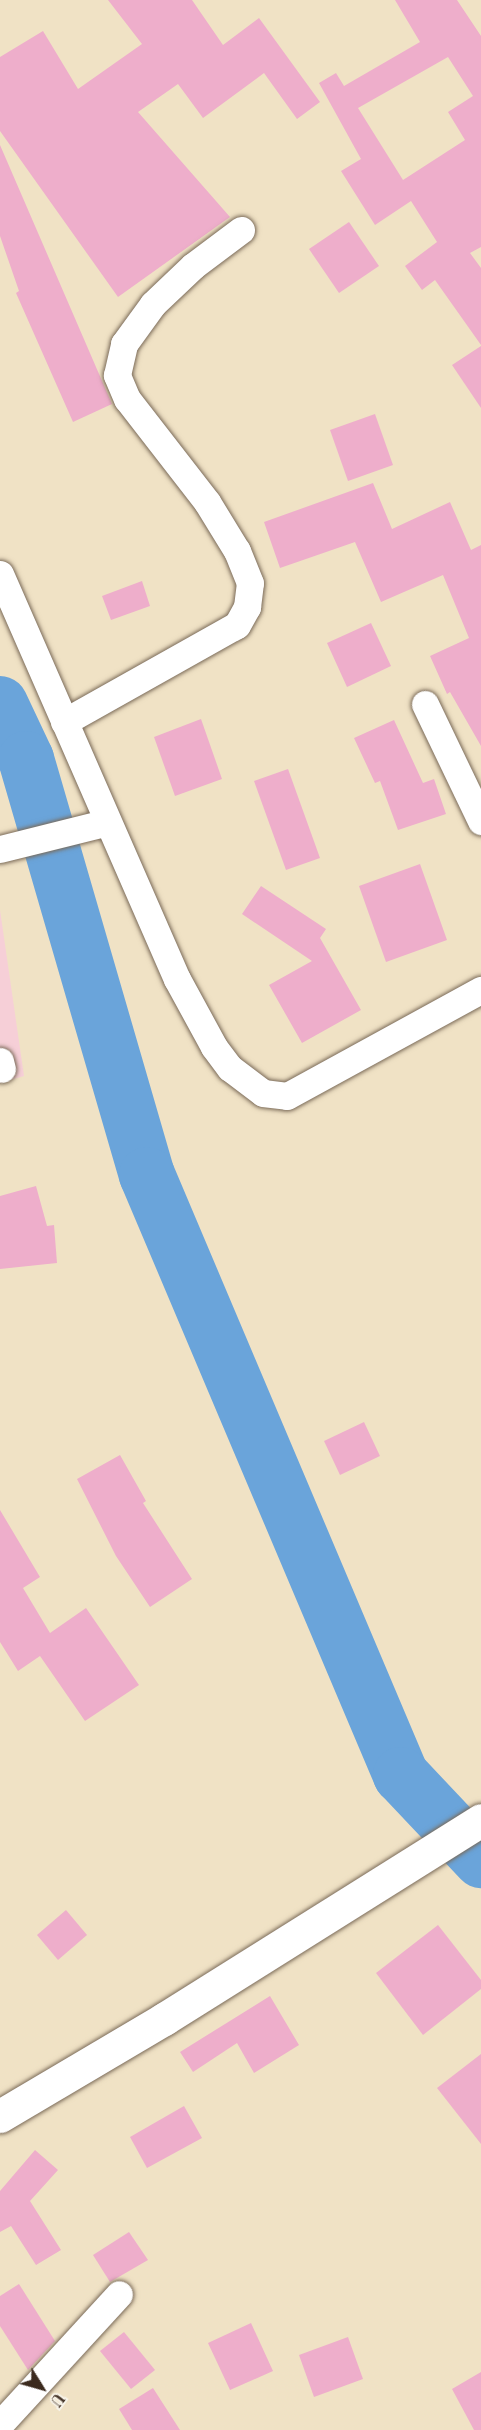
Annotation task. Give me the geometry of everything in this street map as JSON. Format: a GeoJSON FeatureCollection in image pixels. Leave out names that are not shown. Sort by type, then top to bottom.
{"type":"FeatureCollection","features":[{"type":"Feature","properties":{"kind":"street"},"geometry":{"type":"LineString","coordinates":[[64,722],[237,625],[247,608],[250,583],[237,551],[207,502],[127,399],[117,375],[124,344],[153,304],[193,266],[241,230]]}},
{"type":"Feature","properties":{"kind":"street"},"geometry":{"type":"LineString","coordinates":[[0,574],[177,979],[214,1047],[230,1068],[263,1093],[287,1096],[307,1088],[481,990]]}},
{"type":"Feature","properties":{"kind":"street"},"geometry":{"type":"LineString","coordinates":[[425,704],[481,821]]}},
{"type":"Feature","properties":{"kind":"street"},"geometry":{"type":"LineString","coordinates":[[0,849],[108,822]]}},
{"type":"Feature","properties":{"kind":"street"},"geometry":{"type":"LineString","coordinates":[[0,2116],[164,2019],[481,1820]]}},
{"type":"Feature","properties":{"kind":"street"},"geometry":{"type":"LineString","coordinates":[[0,2424],[119,2294]]}},
{"type":"Feature","properties":{"kind":"shaded area"},"geometry":{"type":"Polygon","coordinates":[[[0,910],[24,1076],[0,1083],[0,910]]]}},
{"type":"Feature","properties":{"kind":"building"},"geometry":{"type":"Polygon","coordinates":[[[108,0],[192,0],[223,45],[259,18],[320,102],[297,119],[264,73],[203,118],[178,84],[138,112],[230,217],[118,297],[0,131],[0,57],[43,31],[78,89],[142,44],[108,0]]]}},
{"type":"Feature","properties":{"kind":"building"},"geometry":{"type":"Polygon","coordinates":[[[395,0],[457,0],[481,36],[481,247],[470,253],[481,268],[481,345],[435,280],[422,290],[405,266],[437,242],[411,201],[375,225],[341,171],[361,159],[319,83],[336,73],[344,86],[420,42],[395,0]],[[448,57],[358,108],[403,180],[465,140],[448,112],[473,96],[448,57]]]}},
{"type":"Feature","properties":{"kind":"building"},"geometry":{"type":"Polygon","coordinates":[[[0,145],[112,404],[73,422],[16,293],[19,291],[0,236],[0,145]]]}},
{"type":"Feature","properties":{"kind":"building"},"geometry":{"type":"Polygon","coordinates":[[[349,222],[379,266],[339,293],[309,249],[349,222]]]}},
{"type":"Feature","properties":{"kind":"building"},"geometry":{"type":"Polygon","coordinates":[[[481,346],[481,408],[452,365],[481,346]]]}},
{"type":"Feature","properties":{"kind":"building"},"geometry":{"type":"Polygon","coordinates":[[[375,414],[393,465],[348,481],[330,430],[375,414]]]}},
{"type":"Feature","properties":{"kind":"building"},"geometry":{"type":"Polygon","coordinates":[[[373,483],[392,529],[450,502],[471,550],[481,545],[481,746],[450,692],[447,694],[430,656],[469,638],[443,575],[381,602],[355,542],[280,568],[264,522],[373,483]]]}},
{"type":"Feature","properties":{"kind":"building"},"geometry":{"type":"Polygon","coordinates":[[[142,581],[150,606],[111,620],[102,596],[142,581]]]}},
{"type":"Feature","properties":{"kind":"building"},"geometry":{"type":"Polygon","coordinates":[[[371,623],[391,666],[347,687],[327,643],[371,623]]]}},
{"type":"Feature","properties":{"kind":"building"},"geometry":{"type":"Polygon","coordinates":[[[201,719],[222,779],[175,796],[154,737],[201,719]]]}},
{"type":"Feature","properties":{"kind":"building"},"geometry":{"type":"Polygon","coordinates":[[[394,720],[423,783],[434,779],[446,814],[398,830],[380,781],[375,783],[354,738],[394,720]]]}},
{"type":"Feature","properties":{"kind":"building"},"geometry":{"type":"Polygon","coordinates":[[[288,769],[320,858],[286,870],[254,781],[288,769]]]}},
{"type":"Feature","properties":{"kind":"building"},"geometry":{"type":"Polygon","coordinates":[[[420,864],[447,940],[386,962],[359,886],[420,864]]]}},
{"type":"Feature","properties":{"kind":"building"},"geometry":{"type":"Polygon","coordinates":[[[261,886],[326,929],[320,938],[361,1010],[302,1043],[269,985],[312,961],[242,914],[261,886]]]}},
{"type":"Feature","properties":{"kind":"building"},"geometry":{"type":"Polygon","coordinates":[[[36,1186],[47,1226],[54,1225],[57,1263],[0,1269],[0,1196],[36,1186]]]}},
{"type":"Feature","properties":{"kind":"building"},"geometry":{"type":"Polygon","coordinates":[[[364,1422],[380,1456],[340,1475],[324,1441],[364,1422]]]}},
{"type":"Feature","properties":{"kind":"building"},"geometry":{"type":"Polygon","coordinates":[[[120,1455],[146,1501],[143,1503],[192,1579],[150,1607],[116,1556],[77,1479],[120,1455]]]}},
{"type":"Feature","properties":{"kind":"building"},"geometry":{"type":"Polygon","coordinates":[[[0,1510],[40,1577],[23,1588],[50,1633],[86,1608],[139,1685],[85,1721],[40,1656],[18,1671],[0,1642],[0,1510]]]}},
{"type":"Feature","properties":{"kind":"building"},"geometry":{"type":"Polygon","coordinates":[[[66,1910],[87,1935],[58,1960],[37,1935],[66,1910]]]}},
{"type":"Feature","properties":{"kind":"building"},"geometry":{"type":"Polygon","coordinates":[[[438,1925],[481,1980],[481,1989],[423,2035],[376,1973],[438,1925]]]}},
{"type":"Feature","properties":{"kind":"building"},"geometry":{"type":"Polygon","coordinates":[[[270,1996],[299,2045],[254,2073],[237,2043],[193,2072],[180,2052],[270,1996]]]}},
{"type":"Feature","properties":{"kind":"building"},"geometry":{"type":"Polygon","coordinates":[[[481,2054],[481,2144],[437,2088],[481,2054]]]}},
{"type":"Feature","properties":{"kind":"building"},"geometry":{"type":"Polygon","coordinates":[[[184,2106],[202,2138],[147,2168],[130,2137],[184,2106]]]}},
{"type":"Feature","properties":{"kind":"building"},"geometry":{"type":"Polygon","coordinates":[[[35,2150],[58,2170],[30,2201],[61,2250],[36,2265],[11,2226],[0,2232],[0,2191],[35,2150]]]}},
{"type":"Feature","properties":{"kind":"building"},"geometry":{"type":"Polygon","coordinates":[[[129,2232],[148,2260],[110,2282],[93,2255],[129,2232]]]}},
{"type":"Feature","properties":{"kind":"building"},"geometry":{"type":"Polygon","coordinates":[[[19,2284],[55,2341],[28,2370],[0,2326],[0,2296],[19,2284]]]}},
{"type":"Feature","properties":{"kind":"building"},"geometry":{"type":"Polygon","coordinates":[[[251,2323],[273,2371],[230,2390],[208,2343],[251,2323]]]}},
{"type":"Feature","properties":{"kind":"building"},"geometry":{"type":"Polygon","coordinates":[[[124,2332],[155,2370],[131,2389],[100,2351],[124,2332]]]}},
{"type":"Feature","properties":{"kind":"building"},"geometry":{"type":"Polygon","coordinates":[[[348,2337],[363,2379],[314,2397],[299,2355],[348,2337]]]}},
{"type":"Feature","properties":{"kind":"building"},"geometry":{"type":"Polygon","coordinates":[[[481,2372],[481,2430],[474,2430],[452,2389],[481,2372]]]}},
{"type":"Feature","properties":{"kind":"building"},"geometry":{"type":"Polygon","coordinates":[[[153,2388],[180,2430],[132,2430],[119,2409],[153,2388]]]}},
{"type":"Feature","properties":{"kind":"waterway"},"geometry":{"type":"LineString","coordinates":[[0,704],[26,759],[147,1175],[401,1775],[481,1860]]}}]}
